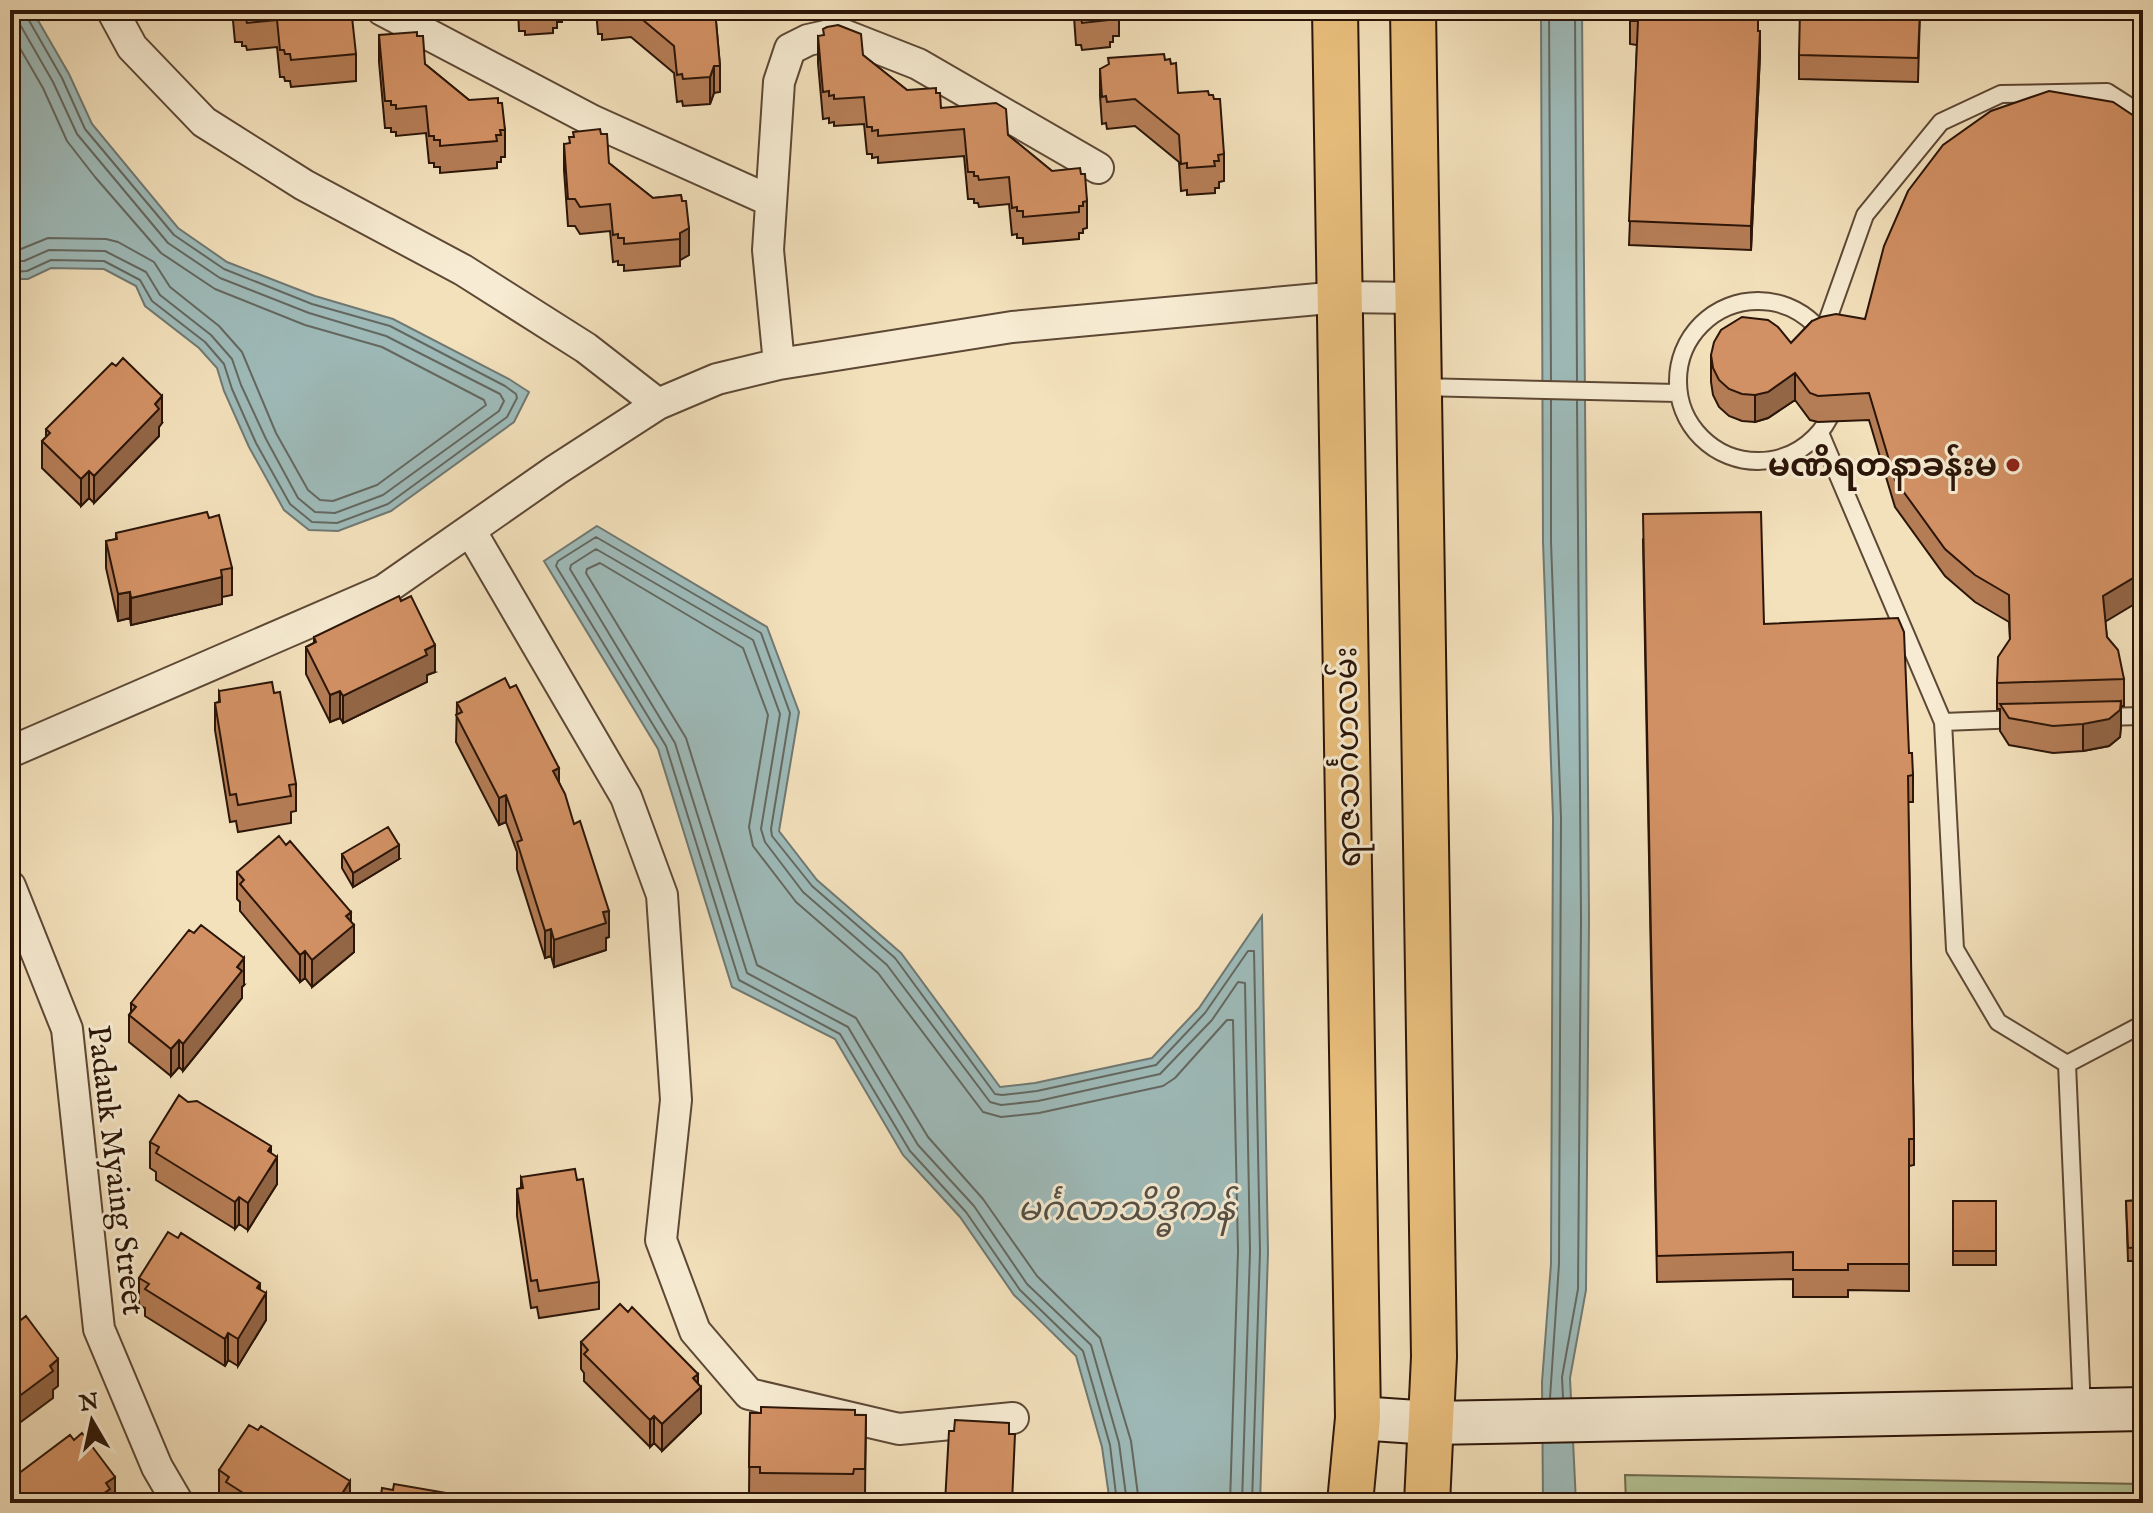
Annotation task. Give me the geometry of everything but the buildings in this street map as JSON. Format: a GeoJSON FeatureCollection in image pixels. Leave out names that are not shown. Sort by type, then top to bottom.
{"type":"FeatureCollection","features":[{"type":"Feature","properties":{"kind":"main road","name":"ရာဇသင်္ဂဟလမ်း"},"geometry":{"type":"LineString","coordinates":[[1335,10],[1358,1418],[1350,1503]]}},
{"type":"Feature","properties":{"kind":"main road"},"geometry":{"type":"LineString","coordinates":[[1413,10],[1434,1357],[1427,1503]]}},
{"type":"Feature","properties":{"kind":"street"},"geometry":{"type":"LineString","coordinates":[[112,10],[132,47],[204,122],[304,185],[476,278],[586,348],[658,404]]}},
{"type":"Feature","properties":{"kind":"street"},"geometry":{"type":"LineString","coordinates":[[382,10],[593,121],[771,201]]}},
{"type":"Feature","properties":{"kind":"street"},"geometry":{"type":"LineString","coordinates":[[779,364],[768,250],[779,82],[790,49],[808,40],[839,33],[918,64],[1098,168]]}},
{"type":"Feature","properties":{"kind":"street"},"geometry":{"type":"LineString","coordinates":[[10,752],[384,590],[556,470],[658,404],[717,379],[779,364],[1012,327],[1340,297],[1417,298]]}},
{"type":"Feature","properties":{"kind":"street"},"geometry":{"type":"LineString","coordinates":[[470,530],[626,797],[662,895],[676,1100],[661,1240],[695,1331],[749,1394],[899,1429],[1013,1418]]}},
{"type":"Feature","properties":{"kind":"street","name":"Padauk Myaing Street"},"geometry":{"type":"LineString","coordinates":[[10,886],[67,1029],[99,1329],[157,1467],[178,1503]]}},
{"type":"Feature","properties":{"kind":"street"},"geometry":{"type":"LineString","coordinates":[[1358,1418],[1431,1423],[2143,1409]]}},
{"type":"Feature","properties":{"kind":"lane"},"geometry":{"type":"LineString","coordinates":[[1823,333],[1865,215],[1941,122],[2001,94],[2107,92],[2143,115]]}},
{"type":"Feature","properties":{"kind":"lane"},"geometry":{"type":"LineString","coordinates":[[1743,303],[1779,304],[1811,320],[1823,333],[1832,349],[1839,384],[1830,418],[1807,446],[1774,460],[1738,459],[1721,453],[1700,436],[1684,414],[1677,393],[1680,361],[1687,344],[1710,317],[1743,303]]}},
{"type":"Feature","properties":{"kind":"lane"},"geometry":{"type":"LineString","coordinates":[[1418,387],[1677,393]]}},
{"type":"Feature","properties":{"kind":"lane"},"geometry":{"type":"LineString","coordinates":[[1820,433],[1943,722],[1955,949],[1998,1022],[2067,1064]]}},
{"type":"Feature","properties":{"kind":"lane"},"geometry":{"type":"LineString","coordinates":[[2084,717],[2143,716]]}},
{"type":"Feature","properties":{"kind":"lane"},"geometry":{"type":"LineString","coordinates":[[1943,722],[2040,719]]}},
{"type":"Feature","properties":{"kind":"lane"},"geometry":{"type":"LineString","coordinates":[[2067,1064],[2143,1024]]}},
{"type":"Feature","properties":{"kind":"lane"},"geometry":{"type":"LineString","coordinates":[[2067,1064],[2082,1410]]}},
{"type":"Feature","properties":{"kind":"green space"},"geometry":{"type":"Polygon","coordinates":[[[1625,1475],[2143,1484],[2143,1503],[1626,1503],[1625,1475]]]}},
{"type":"Feature","properties":{"kind":"water"},"geometry":{"type":"Polygon","coordinates":[[[10,10],[32,10],[69,74],[92,124],[178,228],[227,262],[315,296],[393,319],[509,379],[529,392],[514,422],[391,511],[338,531],[309,530],[284,510],[249,447],[217,368],[199,348],[145,306],[136,286],[104,269],[51,268],[28,279],[10,279],[10,10]]]}},
{"type":"Feature","properties":{"kind":"water"},"geometry":{"type":"Polygon","coordinates":[[[1541,10],[1582,10],[1589,920],[1586,1290],[1570,1378],[1576,1503],[1543,1503],[1542,1382],[1551,1264],[1553,818],[1543,542],[1541,10]]]}},
{"type":"Feature","properties":{"kind":"water","name":"မင်္ဂလာသိဒ္ဓိကန်"},"geometry":{"type":"Polygon","coordinates":[[[597,526],[767,627],[799,712],[779,831],[817,880],[901,953],[1000,1087],[1035,1083],[1152,1058],[1199,1008],[1262,916],[1268,1252],[1260,1503],[1110,1503],[1102,1447],[1076,1356],[1014,1295],[960,1217],[903,1155],[835,1039],[732,987],[658,749],[544,561],[597,526]]]}},
{"type":"Feature","properties":{"kind":"place","name":"မဏိရတနာခန်းမ"},"geometry":{"type":"Point","coordinates":[2013,465]}}]}
